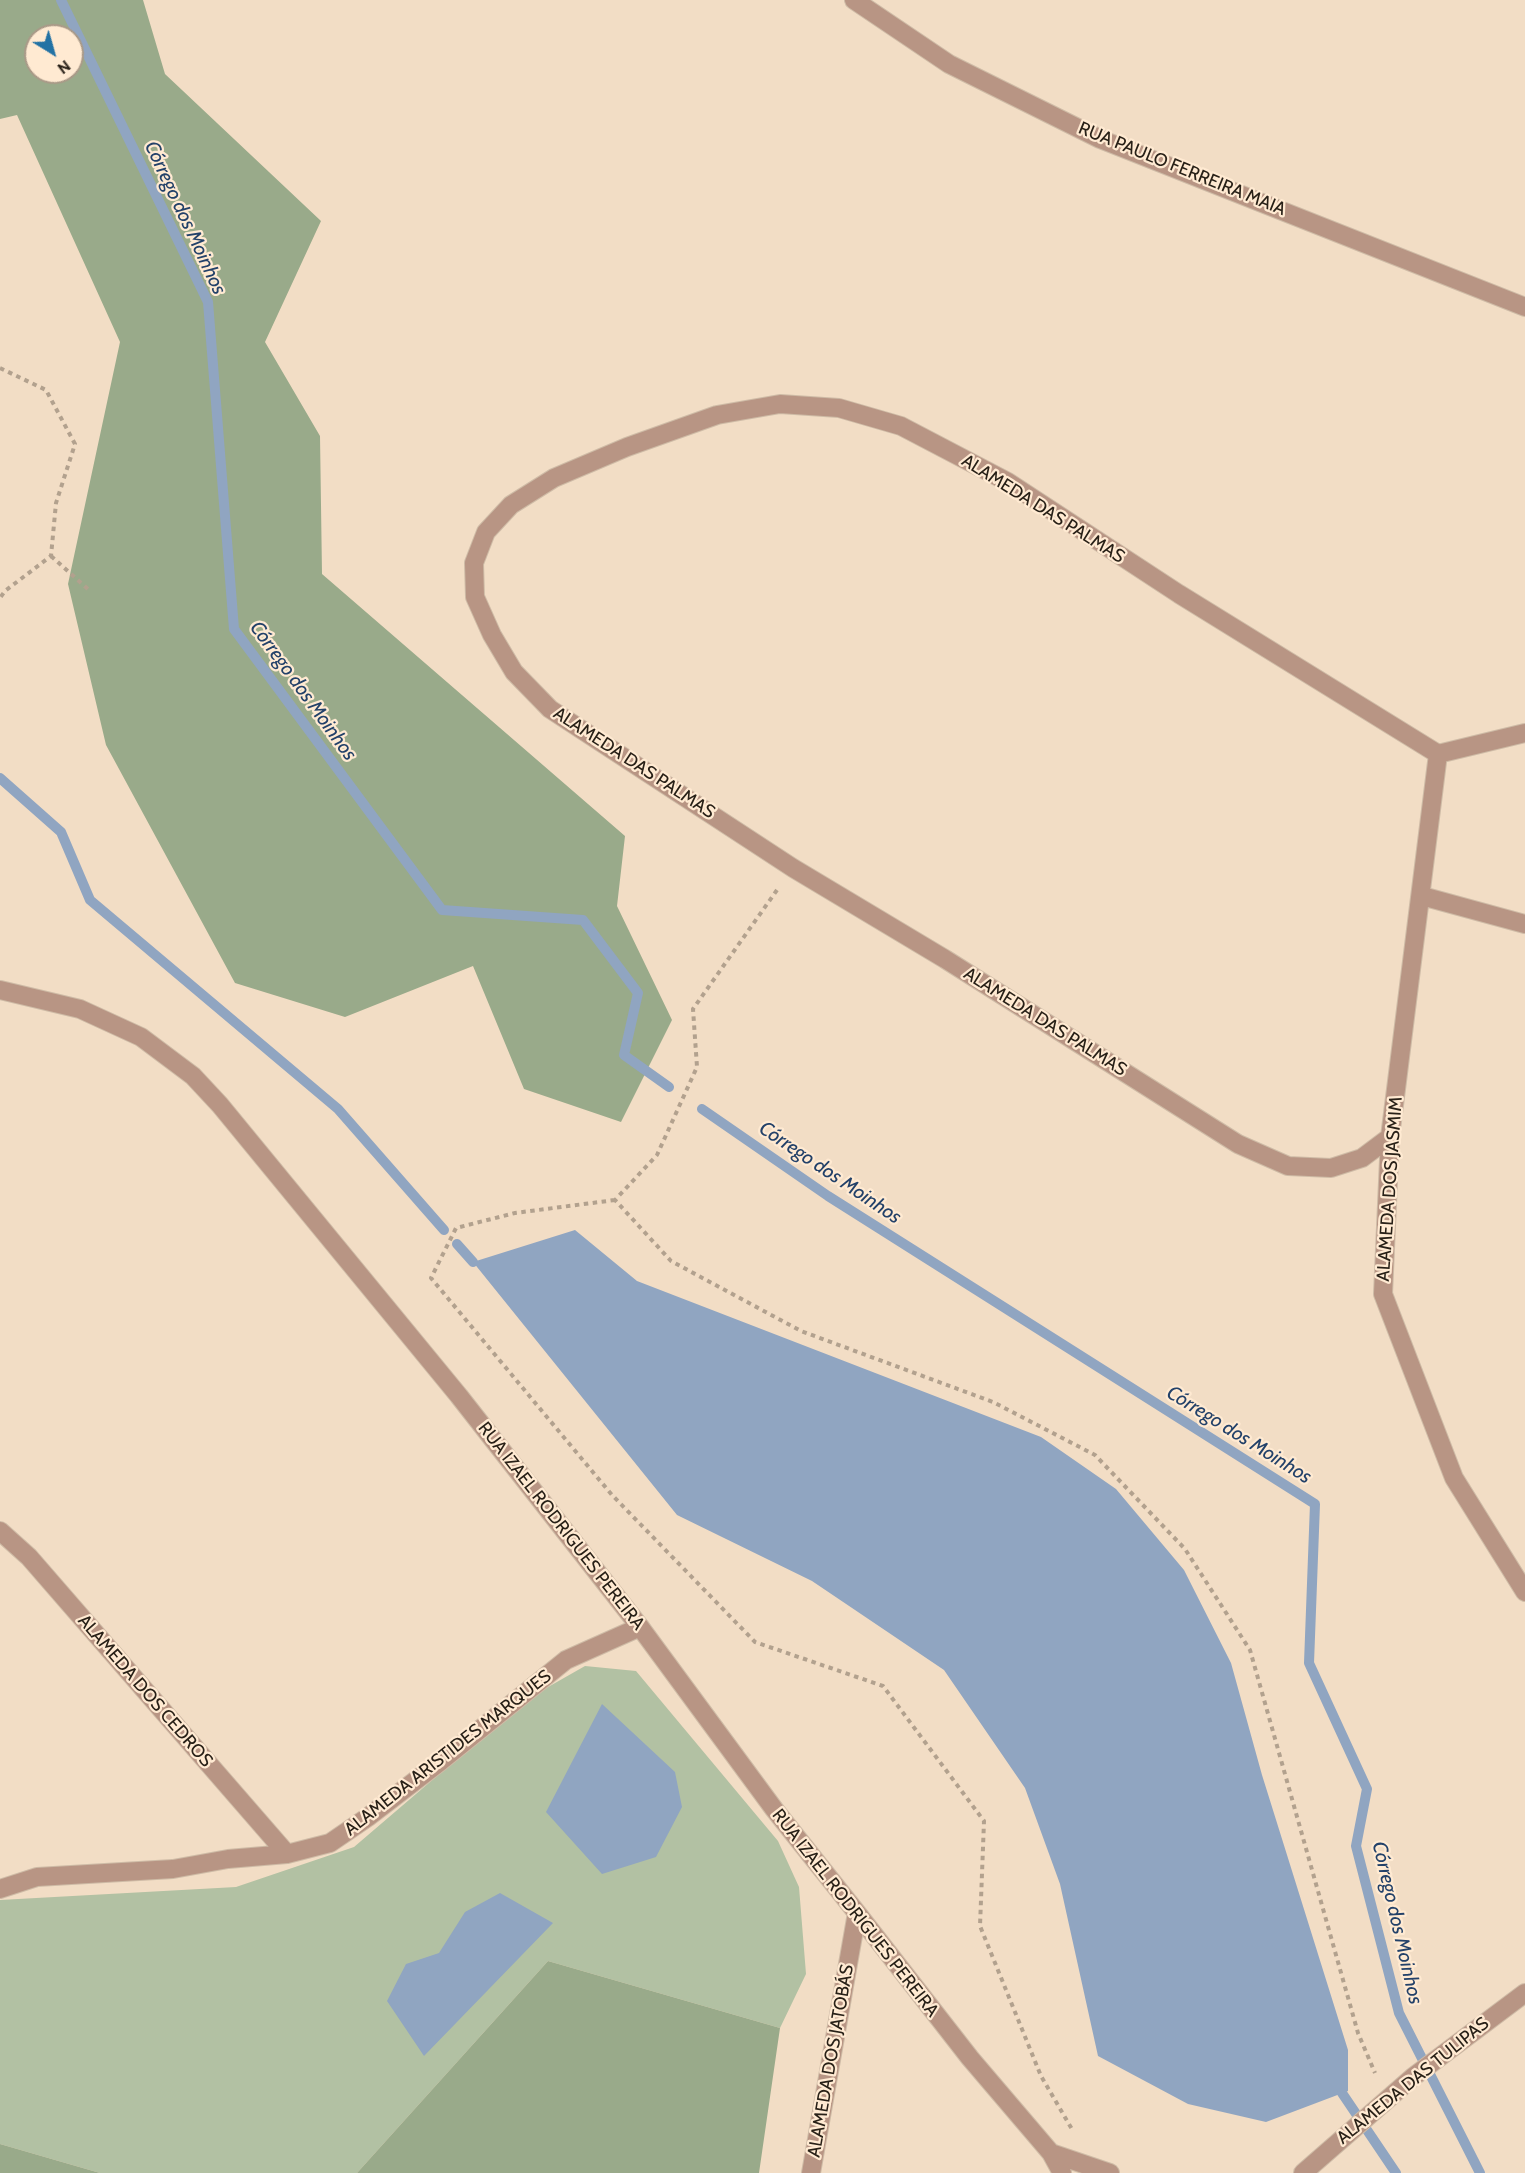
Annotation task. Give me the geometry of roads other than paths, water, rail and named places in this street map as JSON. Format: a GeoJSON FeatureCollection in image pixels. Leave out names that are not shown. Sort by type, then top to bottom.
{"type":"FeatureCollection","features":[{"type":"Feature","properties":{"kind":"street","name":"RUA PAULO FERREIRA MAIA"},"geometry":{"type":"LineString","coordinates":[[854,0],[949,64],[1100,139],[1525,307]]}},
{"type":"Feature","properties":{"kind":"street","name":"ALAMEDA DAS PALMAS"},"geometry":{"type":"LineString","coordinates":[[1390,1137],[1362,1158],[1331,1168],[1288,1166],[1238,1144],[945,959],[793,867],[550,709],[514,672],[492,635],[475,597],[474,563],[486,532],[511,506],[554,478],[627,447],[717,415],[749,409],[780,404],[839,408],[901,426],[1008,482],[1179,594],[1438,754]]}},
{"type":"Feature","properties":{"kind":"street"},"geometry":{"type":"LineString","coordinates":[[1438,754],[1525,733]]}},
{"type":"Feature","properties":{"kind":"street","name":"ALAMEDA DOS JASMIM"},"geometry":{"type":"LineString","coordinates":[[1438,754],[1390,1137],[1383,1294],[1454,1478],[1525,1592]]}},
{"type":"Feature","properties":{"kind":"street"},"geometry":{"type":"LineString","coordinates":[[1422,896],[1525,924]]}},
{"type":"Feature","properties":{"kind":"street","name":"RUA IZAEL RODRIGUES PEREIRA"},"geometry":{"type":"LineString","coordinates":[[0,990],[80,1009],[141,1037],[193,1076],[257,1149],[459,1396],[640,1627],[774,1809],[970,2058],[1051,2154],[1062,2173]]}},
{"type":"Feature","properties":{"kind":"street","name":"ALAMEDA DOS CEDROS"},"geometry":{"type":"LineString","coordinates":[[0,1531],[28,1557],[287,1854]]}},
{"type":"Feature","properties":{"kind":"street","name":"ALAMEDA ARISTIDES MARQUES"},"geometry":{"type":"LineString","coordinates":[[0,1889],[37,1877],[173,1869],[228,1859],[287,1854],[330,1843],[441,1761],[566,1660],[640,1627]]}},
{"type":"Feature","properties":{"kind":"street","name":"ALAMEDA DOS JATOBÁS"},"geometry":{"type":"LineString","coordinates":[[811,2173],[857,1912]]}},
{"type":"Feature","properties":{"kind":"street","name":"ALAMEDA DAS TULIPAS"},"geometry":{"type":"LineString","coordinates":[[1304,2173],[1413,2077],[1525,1993]]}},
{"type":"Feature","properties":{"kind":"street"},"geometry":{"type":"LineString","coordinates":[[1051,2154],[1103,2171]]}},
{"type":"Feature","properties":{"kind":"water"},"geometry":{"type":"Polygon","coordinates":[[[575,1230],[637,1281],[1041,1437],[1116,1489],[1184,1570],[1231,1663],[1262,1775],[1348,2050],[1348,2091],[1266,2122],[1188,2104],[1098,2056],[1060,1884],[1025,1788],[944,1670],[812,1581],[677,1515],[473,1262],[575,1230]]]}},
{"type":"Feature","properties":{"kind":"water"},"geometry":{"type":"Polygon","coordinates":[[[602,1704],[675,1772],[682,1807],[656,1857],[602,1874],[546,1812],[602,1704]]]}},
{"type":"Feature","properties":{"kind":"water"},"geometry":{"type":"Polygon","coordinates":[[[500,1893],[553,1923],[424,2056],[387,2001],[406,1964],[439,1953],[465,1912],[500,1893]]]}},
{"type":"Feature","properties":{"kind":"waterway","name":"Córrego dos Moinhos"},"geometry":{"type":"LineString","coordinates":[[61,0],[208,302],[234,629],[442,910],[583,920],[638,993],[624,1055],[669,1087]]}},
{"type":"Feature","properties":{"kind":"waterway"},"geometry":{"type":"LineString","coordinates":[[0,778],[61,832],[90,900],[338,1109],[444,1230]]}},
{"type":"Feature","properties":{"kind":"waterway","name":"Córrego dos Moinhos"},"geometry":{"type":"LineString","coordinates":[[702,1109],[828,1196],[1315,1504],[1309,1663],[1367,1789],[1356,1846],[1399,2013],[1480,2173]]}},
{"type":"Feature","properties":{"kind":"waterway"},"geometry":{"type":"LineString","coordinates":[[457,1244],[473,1262]]}},
{"type":"Feature","properties":{"kind":"waterway"},"geometry":{"type":"LineString","coordinates":[[1342,2093],[1396,2173]]}}]}
